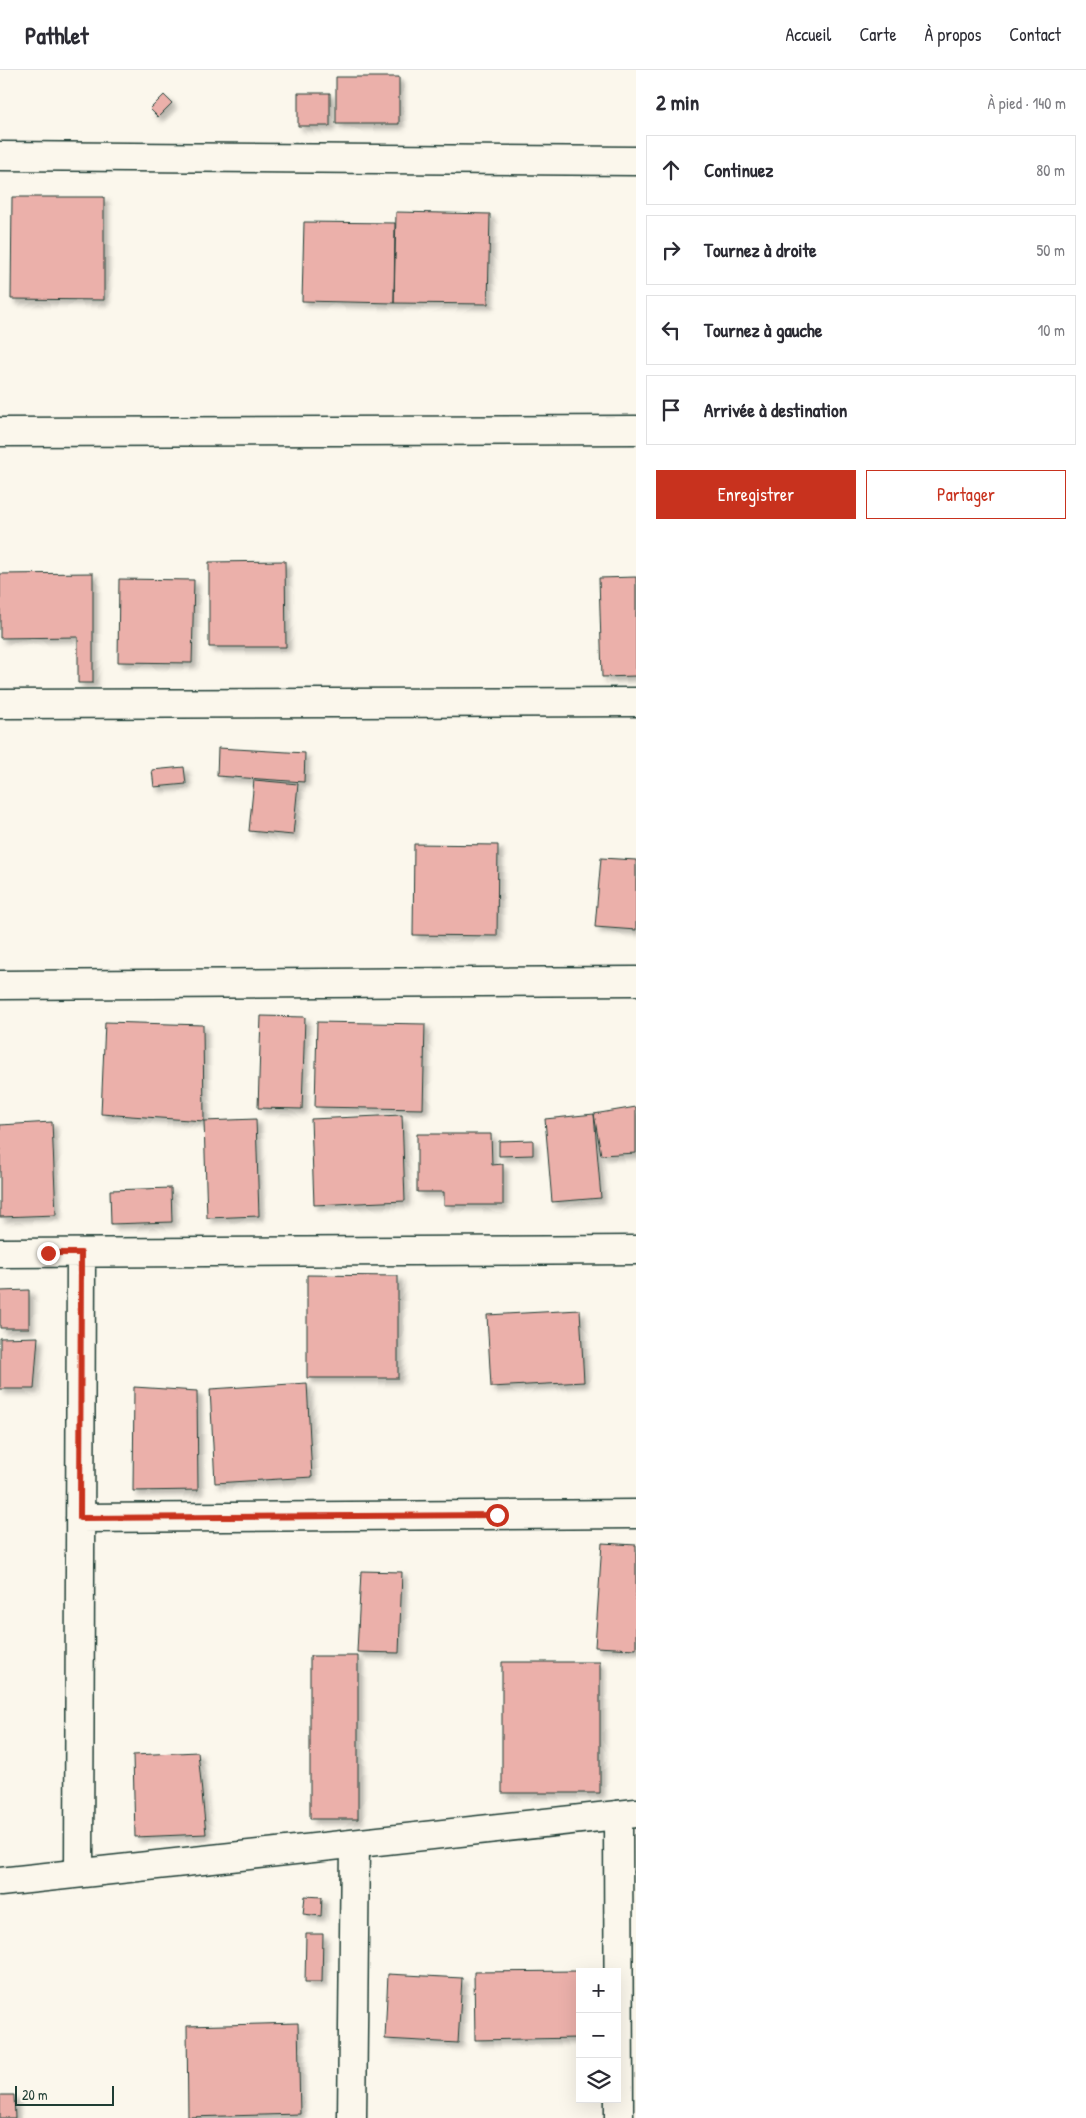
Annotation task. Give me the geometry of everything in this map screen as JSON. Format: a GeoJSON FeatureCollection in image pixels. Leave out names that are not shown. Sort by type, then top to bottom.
{"type":"FeatureCollection","features":[{"type":"Feature","properties":{"kind":"street"},"geometry":{"type":"LineString","coordinates":[[0,156],[636,161]]}},
{"type":"Feature","properties":{"kind":"street"},"geometry":{"type":"LineString","coordinates":[[0,432],[636,430]]}},
{"type":"Feature","properties":{"kind":"street"},"geometry":{"type":"LineString","coordinates":[[0,704],[636,702]]}},
{"type":"Feature","properties":{"kind":"street"},"geometry":{"type":"LineString","coordinates":[[0,985],[636,981]]}},
{"type":"Feature","properties":{"kind":"street"},"geometry":{"type":"LineString","coordinates":[[0,1254],[636,1250]]}},
{"type":"Feature","properties":{"kind":"street"},"geometry":{"type":"LineString","coordinates":[[79,1874],[81,1253]]}},
{"type":"Feature","properties":{"kind":"street"},"geometry":{"type":"LineString","coordinates":[[80,1518],[636,1514]]}},
{"type":"Feature","properties":{"kind":"street"},"geometry":{"type":"LineString","coordinates":[[0,1882],[627,1814],[619,2118]]}},
{"type":"Feature","properties":{"kind":"street"},"geometry":{"type":"LineString","coordinates":[[352,2118],[355,1844]]}},
{"type":"Feature","properties":{"kind":"building"},"geometry":{"type":"Polygon","coordinates":[[[336,77],[399,77],[399,124],[336,124],[336,77]]]}},
{"type":"Feature","properties":{"kind":"building"},"geometry":{"type":"Polygon","coordinates":[[[298,93],[330,93],[330,126],[298,126],[298,93]]]}},
{"type":"Feature","properties":{"kind":"building"},"geometry":{"type":"Polygon","coordinates":[[[164,95],[172,103],[158,117],[150,109],[164,95]]]}},
{"type":"Feature","properties":{"kind":"building"},"geometry":{"type":"Polygon","coordinates":[[[12,197],[104,197],[104,300],[11,299],[12,197]]]}},
{"type":"Feature","properties":{"kind":"building"},"geometry":{"type":"Polygon","coordinates":[[[396,212],[490,214],[488,304],[394,303],[396,212]]]}},
{"type":"Feature","properties":{"kind":"building"},"geometry":{"type":"Polygon","coordinates":[[[304,222],[395,223],[394,303],[302,301],[304,222]]]}},
{"type":"Feature","properties":{"kind":"building"},"geometry":{"type":"Polygon","coordinates":[[[285,561],[286,647],[209,647],[209,562],[285,561]]]}},
{"type":"Feature","properties":{"kind":"building"},"geometry":{"type":"Polygon","coordinates":[[[93,573],[93,683],[78,683],[78,637],[0,638],[0,574],[93,573]]]}},
{"type":"Feature","properties":{"kind":"building"},"geometry":{"type":"Polygon","coordinates":[[[636,577],[636,676],[602,677],[599,578],[636,577]]]}},
{"type":"Feature","properties":{"kind":"building"},"geometry":{"type":"Polygon","coordinates":[[[119,579],[194,580],[192,663],[118,662],[119,579]]]}},
{"type":"Feature","properties":{"kind":"building"},"geometry":{"type":"Polygon","coordinates":[[[218,748],[305,753],[304,782],[217,776],[218,748]]]}},
{"type":"Feature","properties":{"kind":"building"},"geometry":{"type":"Polygon","coordinates":[[[184,767],[186,784],[154,787],[152,770],[184,767]]]}},
{"type":"Feature","properties":{"kind":"building"},"geometry":{"type":"Polygon","coordinates":[[[254,780],[298,784],[293,835],[249,831],[254,780]]]}},
{"type":"Feature","properties":{"kind":"building"},"geometry":{"type":"Polygon","coordinates":[[[414,844],[498,845],[497,936],[413,935],[414,844]]]}},
{"type":"Feature","properties":{"kind":"building"},"geometry":{"type":"Polygon","coordinates":[[[601,858],[636,860],[636,930],[595,927],[601,858]]]}},
{"type":"Feature","properties":{"kind":"building"},"geometry":{"type":"Polygon","coordinates":[[[261,1016],[305,1017],[302,1109],[258,1108],[261,1016]]]}},
{"type":"Feature","properties":{"kind":"building"},"geometry":{"type":"Polygon","coordinates":[[[105,1022],[203,1025],[204,1121],[101,1114],[105,1022]]]}},
{"type":"Feature","properties":{"kind":"building"},"geometry":{"type":"Polygon","coordinates":[[[317,1022],[425,1024],[423,1109],[315,1107],[317,1022]]]}},
{"type":"Feature","properties":{"kind":"building"},"geometry":{"type":"Polygon","coordinates":[[[636,1107],[636,1153],[601,1155],[594,1114],[636,1107]]]}},
{"type":"Feature","properties":{"kind":"building"},"geometry":{"type":"Polygon","coordinates":[[[594,1114],[601,1198],[552,1202],[545,1119],[594,1114]]]}},
{"type":"Feature","properties":{"kind":"building"},"geometry":{"type":"Polygon","coordinates":[[[402,1115],[405,1201],[314,1205],[311,1119],[402,1115]]]}},
{"type":"Feature","properties":{"kind":"building"},"geometry":{"type":"Polygon","coordinates":[[[256,1119],[259,1216],[207,1218],[204,1121],[256,1119]]]}},
{"type":"Feature","properties":{"kind":"building"},"geometry":{"type":"Polygon","coordinates":[[[52,1122],[56,1215],[0,1217],[0,1125],[52,1122]]]}},
{"type":"Feature","properties":{"kind":"building"},"geometry":{"type":"Polygon","coordinates":[[[417,1134],[491,1134],[492,1165],[503,1164],[503,1205],[444,1205],[444,1192],[417,1192],[417,1134]]]}},
{"type":"Feature","properties":{"kind":"building"},"geometry":{"type":"Polygon","coordinates":[[[533,1140],[533,1155],[499,1156],[499,1141],[533,1140]]]}},
{"type":"Feature","properties":{"kind":"building"},"geometry":{"type":"Polygon","coordinates":[[[171,1188],[172,1222],[111,1224],[110,1190],[171,1188]]]}},
{"type":"Feature","properties":{"kind":"building"},"geometry":{"type":"Polygon","coordinates":[[[307,1275],[398,1276],[398,1378],[307,1378],[307,1275]]]}},
{"type":"Feature","properties":{"kind":"building"},"geometry":{"type":"Polygon","coordinates":[[[29,1290],[29,1328],[0,1328],[0,1291],[29,1290]]]}},
{"type":"Feature","properties":{"kind":"building"},"geometry":{"type":"Polygon","coordinates":[[[580,1310],[584,1382],[491,1387],[487,1315],[580,1310]]]}},
{"type":"Feature","properties":{"kind":"building"},"geometry":{"type":"Polygon","coordinates":[[[38,1337],[34,1389],[0,1389],[0,1338],[38,1337]]]}},
{"type":"Feature","properties":{"kind":"building"},"geometry":{"type":"Polygon","coordinates":[[[307,1383],[312,1477],[215,1483],[210,1389],[307,1383]]]}},
{"type":"Feature","properties":{"kind":"building"},"geometry":{"type":"Polygon","coordinates":[[[134,1387],[197,1391],[198,1490],[133,1491],[134,1387]]]}},
{"type":"Feature","properties":{"kind":"building"},"geometry":{"type":"Polygon","coordinates":[[[602,1543],[636,1545],[636,1649],[595,1647],[602,1543]]]}},
{"type":"Feature","properties":{"kind":"building"},"geometry":{"type":"Polygon","coordinates":[[[361,1571],[402,1572],[399,1653],[357,1652],[361,1571]]]}},
{"type":"Feature","properties":{"kind":"building"},"geometry":{"type":"Polygon","coordinates":[[[310,1656],[358,1656],[358,1819],[310,1819],[310,1656]]]}},
{"type":"Feature","properties":{"kind":"building"},"geometry":{"type":"Polygon","coordinates":[[[502,1662],[600,1662],[600,1793],[502,1793],[502,1662]]]}},
{"type":"Feature","properties":{"kind":"building"},"geometry":{"type":"Polygon","coordinates":[[[198,1752],[206,1834],[135,1837],[133,1755],[198,1752]]]}},
{"type":"Feature","properties":{"kind":"building"},"geometry":{"type":"Polygon","coordinates":[[[305,1896],[322,1897],[321,1916],[303,1914],[305,1896]]]}},
{"type":"Feature","properties":{"kind":"building"},"geometry":{"type":"Polygon","coordinates":[[[306,1934],[323,1934],[322,1982],[305,1982],[306,1934]]]}},
{"type":"Feature","properties":{"kind":"building"},"geometry":{"type":"Polygon","coordinates":[[[576,1971],[576,2038],[475,2040],[474,1972],[576,1971]]]}},
{"type":"Feature","properties":{"kind":"building"},"geometry":{"type":"Polygon","coordinates":[[[388,1974],[462,1978],[458,2043],[385,2039],[388,1974]]]}},
{"type":"Feature","properties":{"kind":"building"},"geometry":{"type":"Polygon","coordinates":[[[298,2023],[300,2114],[188,2117],[187,2026],[298,2023]]]}},
{"type":"Feature","properties":{"kind":"building"},"geometry":{"type":"Polygon","coordinates":[[[0,2095],[14,2095],[15,2118],[0,2118],[0,2095]]]}},
{"type":"Feature","properties":{"kind":"route"},"geometry":{"type":"LineString","coordinates":[[48,1253],[81,1253],[80,1518],[497,1515]]}}]}
